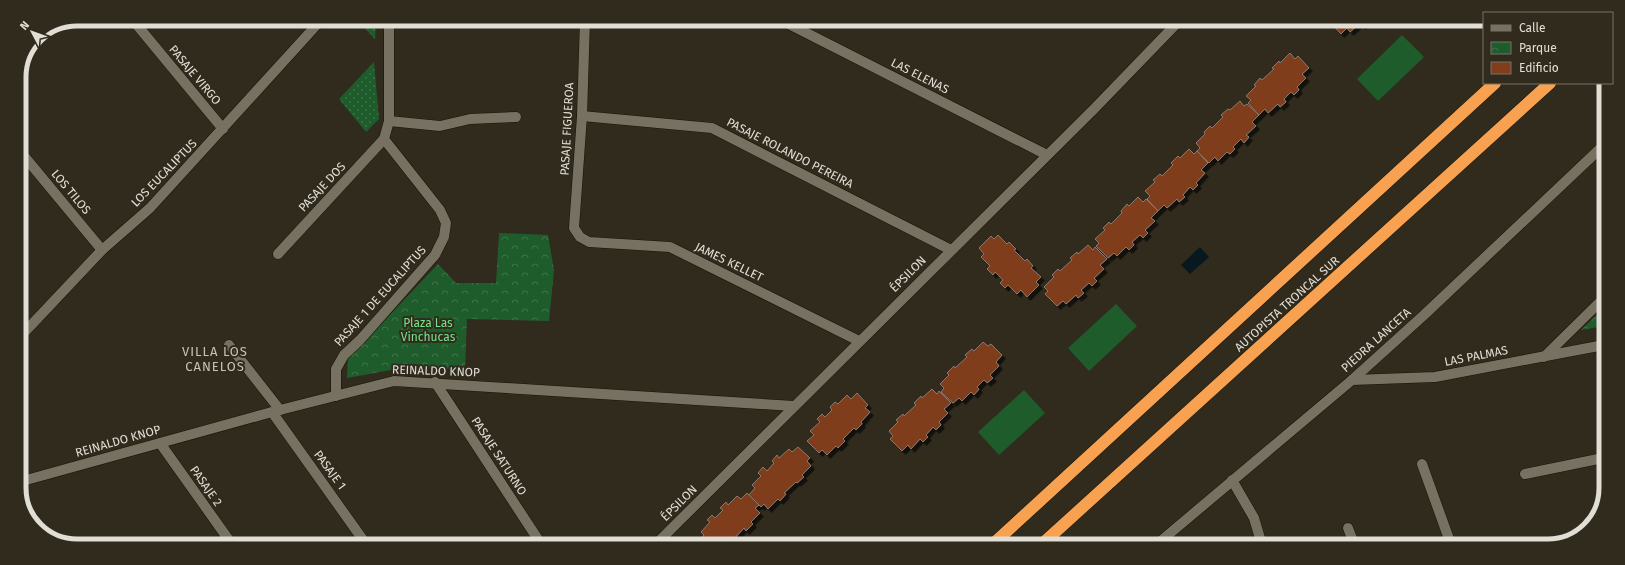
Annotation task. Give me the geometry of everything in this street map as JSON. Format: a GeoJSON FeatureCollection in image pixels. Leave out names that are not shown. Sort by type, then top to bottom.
{"type":"FeatureCollection","features":[{"type":"Feature","properties":{"kind":"highway","name":"AUTOPISTA TRONCAL SUR"},"geometry":{"type":"LineString","coordinates":[[999,539],[1494,84]]}},
{"type":"Feature","properties":{"kind":"highway","name":"AUTOPISTA TRONCAL SUR"},"geometry":{"type":"LineString","coordinates":[[1048,539],[1549,84]]}},
{"type":"Feature","properties":{"kind":"street","name":"PASAJE VIRGO"},"geometry":{"type":"LineString","coordinates":[[138,26],[223,129]]}},
{"type":"Feature","properties":{"kind":"street","name":"LOS EUCALIPTUS"},"geometry":{"type":"LineString","coordinates":[[26,331],[102,250],[150,208],[317,26]]}},
{"type":"Feature","properties":{"kind":"street"},"geometry":{"type":"LineString","coordinates":[[384,139],[389,121],[389,26]]}},
{"type":"Feature","properties":{"kind":"street","name":"PASAJE FIGUEROA"},"geometry":{"type":"LineString","coordinates":[[580,237],[574,228],[582,116],[585,26]]}},
{"type":"Feature","properties":{"kind":"street","name":"LAS ELENAS"},"geometry":{"type":"LineString","coordinates":[[793,26],[1047,154]]}},
{"type":"Feature","properties":{"kind":"street","name":"ÉPSILON"},"geometry":{"type":"LineString","coordinates":[[661,539],[1121,81],[1174,26]]}},
{"type":"Feature","properties":{"kind":"street","name":"PASAJE ROLANDO PEREIRA"},"geometry":{"type":"LineString","coordinates":[[582,116],[712,128],[951,250]]}},
{"type":"Feature","properties":{"kind":"street"},"geometry":{"type":"LineString","coordinates":[[389,121],[440,126],[470,119],[516,117]]}},
{"type":"Feature","properties":{"kind":"street","name":"PASAJE DOS"},"geometry":{"type":"LineString","coordinates":[[278,254],[384,139]]}},
{"type":"Feature","properties":{"kind":"street","name":"PASAJE 1 DE EUCALIPTUS"},"geometry":{"type":"LineString","coordinates":[[336,396],[336,369],[344,355],[360,340],[435,256],[444,236],[446,223],[440,210],[384,139]]}},
{"type":"Feature","properties":{"kind":"street","name":"PIEDRA LANCETA"},"geometry":{"type":"LineString","coordinates":[[1163,539],[1352,380],[1424,315],[1599,150]]}},
{"type":"Feature","properties":{"kind":"street","name":"LOS TILOS"},"geometry":{"type":"LineString","coordinates":[[26,158],[102,250]]}},
{"type":"Feature","properties":{"kind":"street","name":"JAMES KELLET"},"geometry":{"type":"LineString","coordinates":[[580,237],[589,242],[670,247],[859,341]]}},
{"type":"Feature","properties":{"kind":"street"},"geometry":{"type":"LineString","coordinates":[[1544,357],[1599,303]]}},
{"type":"Feature","properties":{"kind":"street","name":"PASAJE 1"},"geometry":{"type":"LineString","coordinates":[[229,345],[276,411],[363,539]]}},
{"type":"Feature","properties":{"kind":"street","name":"LAS PALMAS"},"geometry":{"type":"LineString","coordinates":[[1352,380],[1435,377],[1599,346]]}},
{"type":"Feature","properties":{"kind":"street","name":"REINALDO KNOP"},"geometry":{"type":"LineString","coordinates":[[26,480],[276,411],[394,381],[435,382],[794,406]]}},
{"type":"Feature","properties":{"kind":"street","name":"PASAJE SATURNO"},"geometry":{"type":"LineString","coordinates":[[435,382],[538,539]]}},
{"type":"Feature","properties":{"kind":"street","name":"PASAJE 2"},"geometry":{"type":"LineString","coordinates":[[160,443],[228,539]]}},
{"type":"Feature","properties":{"kind":"street"},"geometry":{"type":"LineString","coordinates":[[1525,474],[1599,459]]}},
{"type":"Feature","properties":{"kind":"street"},"geometry":{"type":"LineString","coordinates":[[1422,464],[1449,539]]}},
{"type":"Feature","properties":{"kind":"street"},"geometry":{"type":"LineString","coordinates":[[1232,480],[1254,518],[1260,539]]}},
{"type":"Feature","properties":{"kind":"street"},"geometry":{"type":"LineString","coordinates":[[1348,528],[1352,539]]}},
{"type":"Feature","properties":{"kind":"green space"},"geometry":{"type":"Polygon","coordinates":[[[363,26],[376,26],[375,39],[363,26]]]}},
{"type":"Feature","properties":{"kind":"green space"},"geometry":{"type":"Polygon","coordinates":[[[1402,35],[1424,57],[1378,101],[1357,79],[1402,35]]]}},
{"type":"Feature","properties":{"kind":"green space"},"geometry":{"type":"Polygon","coordinates":[[[374,62],[379,119],[366,132],[339,99],[374,62]]]}},
{"type":"Feature","properties":{"kind":"green space","name":"Plaza Las Vinchucas"},"geometry":{"type":"Polygon","coordinates":[[[499,233],[548,235],[554,270],[549,321],[467,319],[465,369],[402,368],[347,378],[348,359],[438,264],[456,283],[496,283],[499,233]]]}},
{"type":"Feature","properties":{"kind":"green space"},"geometry":{"type":"Polygon","coordinates":[[[1116,304],[1137,326],[1089,371],[1068,348],[1116,304]]]}},
{"type":"Feature","properties":{"kind":"green space"},"geometry":{"type":"Polygon","coordinates":[[[1599,313],[1599,327],[1581,330],[1599,313]]]}},
{"type":"Feature","properties":{"kind":"green space"},"geometry":{"type":"Polygon","coordinates":[[[1024,390],[1045,413],[999,455],[978,432],[1024,390]]]}},
{"type":"Feature","properties":{"kind":"shaded area"},"geometry":{"type":"Polygon","coordinates":[[[1200,247],[1209,257],[1190,274],[1181,265],[1200,247]]]}},
{"type":"Feature","properties":{"kind":"building"},"geometry":{"type":"Polygon","coordinates":[[[1334,26],[1357,26],[1350,32],[1347,28],[1341,34],[1334,26]]]}},
{"type":"Feature","properties":{"kind":"building"},"geometry":{"type":"Polygon","coordinates":[[[1290,53],[1295,59],[1298,56],[1309,68],[1302,74],[1306,78],[1297,87],[1299,90],[1294,95],[1291,92],[1284,99],[1286,102],[1280,107],[1278,104],[1268,113],[1265,109],[1259,115],[1248,103],[1251,100],[1246,96],[1256,86],[1254,85],[1260,78],[1262,80],[1274,69],[1272,68],[1279,61],[1280,63],[1290,53]]]}},
{"type":"Feature","properties":{"kind":"building"},"geometry":{"type":"Polygon","coordinates":[[[1240,101],[1244,106],[1247,104],[1259,115],[1252,122],[1256,126],[1246,135],[1249,137],[1244,143],[1241,139],[1233,147],[1235,149],[1230,154],[1227,152],[1218,161],[1215,157],[1209,163],[1197,151],[1200,148],[1196,143],[1205,134],[1204,132],[1210,126],[1212,128],[1223,117],[1221,115],[1228,109],[1230,110],[1240,101]]]}},
{"type":"Feature","properties":{"kind":"building"},"geometry":{"type":"Polygon","coordinates":[[[1189,149],[1194,154],[1197,151],[1208,163],[1201,170],[1205,173],[1196,183],[1198,185],[1193,190],[1190,187],[1183,195],[1185,197],[1179,202],[1177,199],[1167,208],[1164,205],[1158,211],[1147,199],[1150,196],[1145,191],[1155,182],[1153,180],[1160,174],[1162,176],[1173,165],[1171,163],[1178,156],[1180,158],[1189,149]]]}},
{"type":"Feature","properties":{"kind":"building"},"geometry":{"type":"Polygon","coordinates":[[[1138,197],[1143,202],[1146,199],[1158,211],[1151,218],[1155,221],[1145,230],[1148,233],[1143,238],[1140,235],[1132,242],[1134,245],[1129,250],[1126,247],[1117,256],[1114,253],[1108,258],[1096,246],[1099,243],[1095,239],[1105,230],[1103,228],[1109,222],[1111,224],[1122,213],[1121,211],[1127,204],[1129,206],[1138,197]]]}},
{"type":"Feature","properties":{"kind":"building"},"geometry":{"type":"Polygon","coordinates":[[[998,235],[1007,244],[1009,242],[1016,249],[1014,250],[1025,261],[1027,259],[1033,266],[1031,268],[1041,277],[1036,282],[1039,285],[1027,297],[1021,290],[1017,294],[1008,285],[1005,288],[1000,283],[1003,280],[995,272],[993,275],[987,269],[990,266],[981,257],[984,254],[979,248],[991,236],[994,239],[998,235]]]}},
{"type":"Feature","properties":{"kind":"building"},"geometry":{"type":"Polygon","coordinates":[[[1088,245],[1093,250],[1095,247],[1107,259],[1100,265],[1104,269],[1094,278],[1097,281],[1092,286],[1089,283],[1081,290],[1084,293],[1078,298],[1076,295],[1066,304],[1063,301],[1057,306],[1045,294],[1048,291],[1044,287],[1054,277],[1052,275],[1058,269],[1060,271],[1072,260],[1070,258],[1077,252],[1078,254],[1088,245]]]}},
{"type":"Feature","properties":{"kind":"building"},"geometry":{"type":"Polygon","coordinates":[[[983,342],[988,346],[991,344],[1002,355],[996,362],[999,366],[990,375],[993,378],[987,383],[984,380],[977,387],[979,389],[974,395],[971,392],[962,401],[959,398],[953,403],[941,392],[944,388],[940,384],[949,375],[947,373],[954,366],[955,368],[967,357],[965,355],[972,349],[974,351],[983,342]]]}},
{"type":"Feature","properties":{"kind":"building"},"geometry":{"type":"Polygon","coordinates":[[[932,389],[937,394],[939,391],[951,403],[944,409],[948,413],[939,422],[941,425],[936,430],[933,427],[926,435],[928,437],[923,442],[920,439],[911,449],[908,445],[902,451],[890,439],[893,436],[889,431],[898,422],[896,420],[903,414],[904,416],[916,405],[914,403],[921,396],[922,398],[932,389]]]}},
{"type":"Feature","properties":{"kind":"building"},"geometry":{"type":"Polygon","coordinates":[[[857,393],[868,405],[865,408],[870,412],[856,430],[854,428],[843,439],[845,441],[838,448],[836,446],[827,455],[822,450],[819,453],[807,441],[814,435],[810,431],[820,422],[817,419],[822,414],[825,417],[832,410],[830,407],[835,402],[838,404],[847,395],[851,399],[857,393]]]}},
{"type":"Feature","properties":{"kind":"building"},"geometry":{"type":"Polygon","coordinates":[[[798,447],[810,458],[807,461],[811,466],[802,475],[804,477],[784,493],[786,494],[780,501],[778,499],[768,509],[764,504],[761,507],[749,495],[755,488],[752,485],[761,476],[758,473],[763,467],[767,471],[774,463],[772,461],[777,455],[779,458],[789,449],[792,452],[798,447]]]}},
{"type":"Feature","properties":{"kind":"building"},"geometry":{"type":"Polygon","coordinates":[[[747,493],[759,505],[755,508],[760,513],[751,522],[753,524],[746,531],[744,528],[734,539],[701,539],[704,535],[701,532],[710,522],[707,520],[712,515],[715,518],[723,510],[720,508],[726,502],[728,505],[737,496],[741,499],[747,493]]]}},
{"type":"Feature","properties":{"kind":"district","name":"VILLA LOS CANELOS"},"geometry":{"type":"Point","coordinates":[215,358]}}]}
